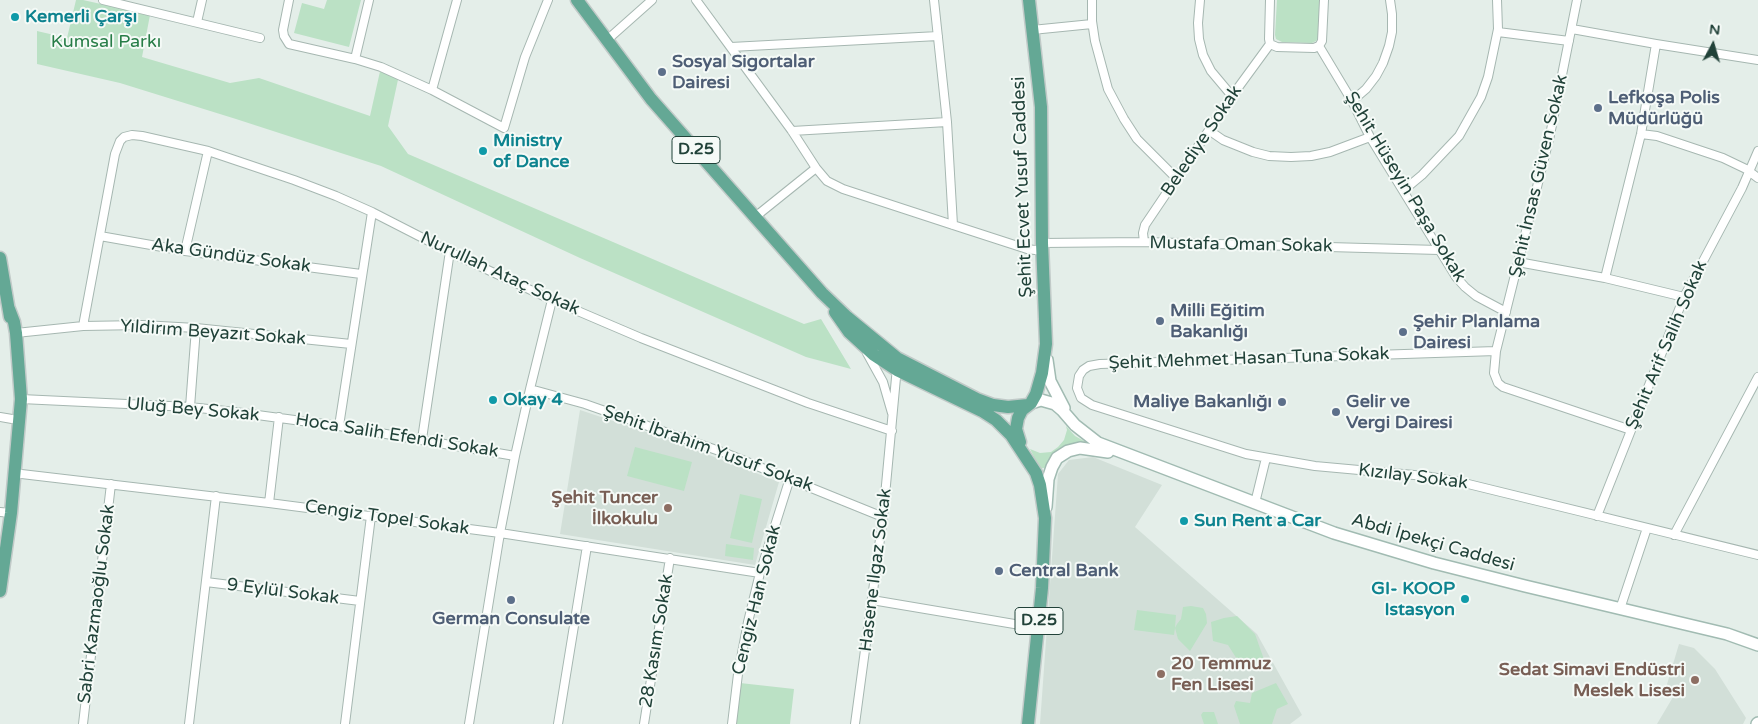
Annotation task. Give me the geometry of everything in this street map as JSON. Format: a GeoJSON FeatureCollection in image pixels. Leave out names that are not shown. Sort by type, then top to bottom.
{"type":"FeatureCollection","features":[{"type":"Feature","properties":{"kind":"main road","name":"D.25"},"geometry":{"type":"LineString","coordinates":[[577,0],[652,98],[822,293],[897,364],[994,418],[1011,435],[1036,473],[1040,485],[1045,518],[1038,628],[1028,724]]}},
{"type":"Feature","properties":{"kind":"main road","name":"Şehit Ecvet Yusuf Caddesi"},"geometry":{"type":"LineString","coordinates":[[1029,0],[1042,114],[1043,247],[1048,375],[1068,416]]}},
{"type":"Feature","properties":{"kind":"main road"},"geometry":{"type":"LineString","coordinates":[[0,258],[9,309],[16,333],[20,399],[16,451],[6,513],[0,591]]}},
{"type":"Feature","properties":{"kind":"main road","name":"D.25"},"geometry":{"type":"LineString","coordinates":[[822,293],[842,324],[874,356],[897,364],[986,403],[1008,407],[1029,404]]}},
{"type":"Feature","properties":{"kind":"main road"},"geometry":{"type":"LineString","coordinates":[[9,309],[6,418],[16,451]]}},
{"type":"Feature","properties":{"kind":"main road","name":"Şehit Ecvet Yusuf Caddesi"},"geometry":{"type":"LineString","coordinates":[[1029,404],[1040,382],[1046,344]]}},
{"type":"Feature","properties":{"kind":"main road","name":"Abdi İpekçi Caddesi"},"geometry":{"type":"LineString","coordinates":[[1029,404],[1041,400],[1050,401],[1058,405],[1075,425],[1098,442],[1137,459],[1334,533],[1384,549],[1516,584],[1727,634],[1758,645]]}},
{"type":"Feature","properties":{"kind":"main road","name":"D.25"},"geometry":{"type":"LineString","coordinates":[[1024,454],[1016,424],[1020,412],[1029,404]]}},
{"type":"Feature","properties":{"kind":"main road","name":"Abdi İpekçi Caddesi"},"geometry":{"type":"LineString","coordinates":[[1045,518],[1048,479],[1054,462],[1062,454],[1080,448],[1087,448],[1137,459]]}},
{"type":"Feature","properties":{"kind":"main road","name":"Abdi İpekçi Caddesi"},"geometry":{"type":"LineString","coordinates":[[1727,634],[1758,637]]}},
{"type":"Feature","properties":{"kind":"street"},"geometry":{"type":"LineString","coordinates":[[104,0],[260,38]]}},
{"type":"Feature","properties":{"kind":"street"},"geometry":{"type":"LineString","coordinates":[[197,22],[202,0]]}},
{"type":"Feature","properties":{"kind":"street"},"geometry":{"type":"LineString","coordinates":[[289,0],[284,23],[284,36],[288,44],[355,59],[380,67],[432,90],[504,128],[525,57],[548,0]]}},
{"type":"Feature","properties":{"kind":"street"},"geometry":{"type":"LineString","coordinates":[[355,59],[369,0]]}},
{"type":"Feature","properties":{"kind":"street"},"geometry":{"type":"LineString","coordinates":[[432,90],[458,0]]}},
{"type":"Feature","properties":{"kind":"street"},"geometry":{"type":"LineString","coordinates":[[607,40],[652,0]]}},
{"type":"Feature","properties":{"kind":"street","name":"Mustafa Oman Sokak"},"geometry":{"type":"LineString","coordinates":[[696,0],[792,131],[816,168],[827,180],[843,188],[1027,249],[1144,242],[1439,250]]}},
{"type":"Feature","properties":{"kind":"street"},"geometry":{"type":"LineString","coordinates":[[934,0],[947,122],[953,225]]}},
{"type":"Feature","properties":{"kind":"street"},"geometry":{"type":"LineString","coordinates":[[1092,0],[1092,24],[1095,42],[1108,89],[1137,139],[1177,179]]}},
{"type":"Feature","properties":{"kind":"street"},"geometry":{"type":"LineString","coordinates":[[1200,0],[1199,39],[1204,55],[1211,71],[1232,96]]}},
{"type":"Feature","properties":{"kind":"street"},"geometry":{"type":"LineString","coordinates":[[1270,0],[1270,44],[1277,47],[1314,48],[1319,46],[1322,41],[1324,0]]}},
{"type":"Feature","properties":{"kind":"street"},"geometry":{"type":"LineString","coordinates":[[1352,101],[1366,89],[1383,63],[1392,32],[1390,0]]}},
{"type":"Feature","properties":{"kind":"street"},"geometry":{"type":"LineString","coordinates":[[1404,190],[1442,156],[1459,136],[1471,117],[1488,77],[1498,32],[1497,0]]}},
{"type":"Feature","properties":{"kind":"street","name":"Şehit İnsas Güven Sokak"},"geometry":{"type":"LineString","coordinates":[[1576,0],[1572,29],[1550,135],[1496,351],[1494,373],[1498,383],[1503,387],[1631,430]]}},
{"type":"Feature","properties":{"kind":"street"},"geometry":{"type":"LineString","coordinates":[[1032,30],[1092,24]]}},
{"type":"Feature","properties":{"kind":"street"},"geometry":{"type":"LineString","coordinates":[[1572,29],[1758,60]]}},
{"type":"Feature","properties":{"kind":"street"},"geometry":{"type":"LineString","coordinates":[[1498,32],[1569,41]]}},
{"type":"Feature","properties":{"kind":"street"},"geometry":{"type":"LineString","coordinates":[[731,47],[938,36]]}},
{"type":"Feature","properties":{"kind":"street","name":"Belediye Sokak"},"geometry":{"type":"LineString","coordinates":[[1144,242],[1143,233],[1145,225],[1232,96],[1270,44]]}},
{"type":"Feature","properties":{"kind":"street"},"geometry":{"type":"LineString","coordinates":[[1605,278],[1641,134],[1656,44]]}},
{"type":"Feature","properties":{"kind":"street","name":"Şehit Hüseyin Paşa Sokak"},"geometry":{"type":"LineString","coordinates":[[1319,46],[1352,101],[1370,137],[1456,277],[1476,296],[1506,312]]}},
{"type":"Feature","properties":{"kind":"street"},"geometry":{"type":"LineString","coordinates":[[792,131],[947,122]]}},
{"type":"Feature","properties":{"kind":"street"},"geometry":{"type":"LineString","coordinates":[[1210,131],[1230,143],[1253,152],[1269,156],[1291,157],[1311,156],[1330,152],[1370,137]]}},
{"type":"Feature","properties":{"kind":"street"},"geometry":{"type":"LineString","coordinates":[[1641,134],[1656,136],[1723,158],[1758,178]]}},
{"type":"Feature","properties":{"kind":"street","name":"Nurullah Ataç Sokak"},"geometry":{"type":"LineString","coordinates":[[100,236],[115,154],[120,141],[124,137],[132,135],[153,138],[208,151],[294,180],[372,212],[552,300],[641,338],[808,403],[892,431]]}},
{"type":"Feature","properties":{"kind":"street"},"geometry":{"type":"LineString","coordinates":[[185,251],[208,151]]}},
{"type":"Feature","properties":{"kind":"street","name":"Şehit Arif Salih Sokak"},"geometry":{"type":"LineString","coordinates":[[1597,516],[1684,297],[1742,188],[1758,151]]}},
{"type":"Feature","properties":{"kind":"street"},"geometry":{"type":"LineString","coordinates":[[755,217],[816,168]]}},
{"type":"Feature","properties":{"kind":"street"},"geometry":{"type":"LineString","coordinates":[[339,426],[372,212]]}},
{"type":"Feature","properties":{"kind":"street"},"geometry":{"type":"LineString","coordinates":[[82,326],[100,236]]}},
{"type":"Feature","properties":{"kind":"street","name":"Aka Gündüz Sokak"},"geometry":{"type":"LineString","coordinates":[[100,236],[185,251],[362,274]]}},
{"type":"Feature","properties":{"kind":"street"},"geometry":{"type":"LineString","coordinates":[[422,439],[450,251]]}},
{"type":"Feature","properties":{"kind":"street"},"geometry":{"type":"LineString","coordinates":[[1518,262],[1605,278],[1684,297]]}},
{"type":"Feature","properties":{"kind":"street"},"geometry":{"type":"LineString","coordinates":[[469,724],[500,533],[515,456],[552,300]]}},
{"type":"Feature","properties":{"kind":"street","name":"Yıldirım Beyazıt Sokak"},"geometry":{"type":"LineString","coordinates":[[16,333],[82,326],[142,325],[196,328],[351,344]]}},
{"type":"Feature","properties":{"kind":"street"},"geometry":{"type":"LineString","coordinates":[[190,408],[196,328]]}},
{"type":"Feature","properties":{"kind":"street","name":"Hasene Ilgaz Sokak"},"geometry":{"type":"LineString","coordinates":[[862,345],[883,382],[893,415]]}},
{"type":"Feature","properties":{"kind":"street","name":"Şehit Mehmet Hasan Tuna Sokak"},"geometry":{"type":"LineString","coordinates":[[1077,388],[1079,376],[1083,370],[1089,366],[1100,364],[1496,351]]}},
{"type":"Feature","properties":{"kind":"street","name":"Hasene Ilgaz Sokak"},"geometry":{"type":"LineString","coordinates":[[856,724],[883,517],[897,364]]}},
{"type":"Feature","properties":{"kind":"street"},"geometry":{"type":"LineString","coordinates":[[1674,535],[1758,378]]}},
{"type":"Feature","properties":{"kind":"street","name":"Kızılay Sokak"},"geometry":{"type":"LineString","coordinates":[[1077,388],[1081,398],[1092,405],[1246,454],[1315,466],[1450,480],[1758,555]]}},
{"type":"Feature","properties":{"kind":"street","name":"Şehit İbrahim Yusuf Sokak"},"geometry":{"type":"LineString","coordinates":[[530,389],[585,404],[716,450],[790,478],[883,517]]}},
{"type":"Feature","properties":{"kind":"street","name":"Uluğ Bey Sokak"},"geometry":{"type":"LineString","coordinates":[[20,399],[190,408],[279,417],[269,503]]}},
{"type":"Feature","properties":{"kind":"street","name":"Hoca Salih Efendi Sokak"},"geometry":{"type":"LineString","coordinates":[[279,417],[422,439],[515,456]]}},
{"type":"Feature","properties":{"kind":"street"},"geometry":{"type":"LineString","coordinates":[[1255,503],[1266,458]]}},
{"type":"Feature","properties":{"kind":"street","name":"Cengiz Topel Sokak"},"geometry":{"type":"LineString","coordinates":[[13,473],[216,496],[500,533],[760,573]]}},
{"type":"Feature","properties":{"kind":"street","name":"Cengiz Han Sokak"},"geometry":{"type":"LineString","coordinates":[[732,724],[738,674],[760,573],[790,478]]}},
{"type":"Feature","properties":{"kind":"street","name":"Sabri Kazmaoğlu Sokak"},"geometry":{"type":"LineString","coordinates":[[83,724],[111,484]]}},
{"type":"Feature","properties":{"kind":"street"},"geometry":{"type":"LineString","coordinates":[[190,724],[216,496]]}},
{"type":"Feature","properties":{"kind":"street"},"geometry":{"type":"LineString","coordinates":[[345,724],[371,516]]}},
{"type":"Feature","properties":{"kind":"street"},"geometry":{"type":"LineString","coordinates":[[1620,609],[1647,528]]}},
{"type":"Feature","properties":{"kind":"street"},"geometry":{"type":"LineString","coordinates":[[558,724],[587,546]]}},
{"type":"Feature","properties":{"kind":"street","name":"28 Kasım Sokak"},"geometry":{"type":"LineString","coordinates":[[644,724],[670,558]]}},
{"type":"Feature","properties":{"kind":"street","name":"9 Eylül Sokak"},"geometry":{"type":"LineString","coordinates":[[206,582],[360,601]]}},
{"type":"Feature","properties":{"kind":"street"},"geometry":{"type":"LineString","coordinates":[[872,600],[1038,628]]}},
{"type":"Feature","properties":{"kind":"shaded area","name":"Şehit Tuncer İlkokulu"},"geometry":{"type":"Polygon","coordinates":[[[580,410],[673,441],[779,482],[755,565],[560,534],[580,410]]]}},
{"type":"Feature","properties":{"kind":"shaded area","name":"20 Temmuz Fen Lisesi"},"geometry":{"type":"Polygon","coordinates":[[[1093,457],[1162,485],[1135,527],[1257,634],[1302,715],[1290,724],[1040,724],[1058,474],[1069,460],[1093,457]]]}},
{"type":"Feature","properties":{"kind":"shaded area","name":"Sedat Simavi Endüstri Meslek Lisesi"},"geometry":{"type":"Polygon","coordinates":[[[1679,644],[1694,648],[1715,669],[1746,718],[1743,724],[1657,724],[1673,697],[1665,691],[1679,644]]]}},
{"type":"Feature","properties":{"kind":"green space","name":"Kumsal Parkı"},"geometry":{"type":"Polygon","coordinates":[[[76,0],[150,15],[142,57],[230,83],[259,78],[370,116],[381,67],[399,75],[388,126],[408,154],[804,324],[821,319],[851,369],[806,357],[580,258],[381,166],[120,83],[37,64],[37,31],[67,38],[76,0]]]}},
{"type":"Feature","properties":{"kind":"green space"},"geometry":{"type":"Polygon","coordinates":[[[327,0],[361,0],[349,47],[294,33],[302,3],[324,9],[327,0]]]}},
{"type":"Feature","properties":{"kind":"green space"},"geometry":{"type":"Polygon","coordinates":[[[1277,0],[1319,0],[1319,37],[1316,41],[1312,43],[1282,42],[1276,39],[1277,0]]]}},
{"type":"Feature","properties":{"kind":"green space"},"geometry":{"type":"Polygon","coordinates":[[[1066,426],[1075,436],[1097,445],[1082,444],[1047,467],[1040,469],[1030,449],[1040,453],[1051,452],[1064,440],[1067,430],[1066,426]]]}},
{"type":"Feature","properties":{"kind":"green space"},"geometry":{"type":"Polygon","coordinates":[[[635,447],[692,462],[684,491],[627,476],[635,447]]]}},
{"type":"Feature","properties":{"kind":"green space"},"geometry":{"type":"Polygon","coordinates":[[[740,494],[762,499],[752,543],[730,538],[740,494]]]}},
{"type":"Feature","properties":{"kind":"green space"},"geometry":{"type":"Polygon","coordinates":[[[726,544],[754,548],[753,560],[725,556],[726,544]]]}},
{"type":"Feature","properties":{"kind":"green space"},"geometry":{"type":"Polygon","coordinates":[[[1183,607],[1203,608],[1207,623],[1190,651],[1178,639],[1175,628],[1181,619],[1183,607]]]}},
{"type":"Feature","properties":{"kind":"green space"},"geometry":{"type":"Polygon","coordinates":[[[1137,610],[1176,615],[1174,635],[1134,630],[1137,610]]]}},
{"type":"Feature","properties":{"kind":"green space"},"geometry":{"type":"Polygon","coordinates":[[[1237,616],[1255,634],[1267,668],[1263,670],[1254,660],[1248,666],[1242,667],[1228,645],[1213,641],[1211,622],[1237,616]]]}},
{"type":"Feature","properties":{"kind":"green space"},"geometry":{"type":"Polygon","coordinates":[[[740,683],[794,689],[790,724],[735,724],[740,683]]]}},
{"type":"Feature","properties":{"kind":"green space"},"geometry":{"type":"Polygon","coordinates":[[[1276,683],[1288,704],[1277,709],[1272,724],[1240,724],[1234,706],[1236,701],[1250,703],[1252,693],[1276,683]]]}},
{"type":"Feature","properties":{"kind":"green space"},"geometry":{"type":"Polygon","coordinates":[[[1203,712],[1214,712],[1218,724],[1204,724],[1201,715],[1203,712]]]}},
{"type":"Feature","properties":{"kind":"place","name":"Kemerli Çarşı"},"geometry":{"type":"Point","coordinates":[15,17]}},
{"type":"Feature","properties":{"kind":"place","name":"Sosyal Sigortalar Dairesi"},"geometry":{"type":"Point","coordinates":[662,72]}},
{"type":"Feature","properties":{"kind":"place","name":"Lefkoşa Polis Müdürlüğü"},"geometry":{"type":"Point","coordinates":[1598,108]}},
{"type":"Feature","properties":{"kind":"place","name":"Ministry of Dance"},"geometry":{"type":"Point","coordinates":[483,151]}},
{"type":"Feature","properties":{"kind":"place","name":"Milli Eğitim Bakanlığı"},"geometry":{"type":"Point","coordinates":[1160,321]}},
{"type":"Feature","properties":{"kind":"place","name":"Şehir Planlama Dairesi"},"geometry":{"type":"Point","coordinates":[1403,332]}},
{"type":"Feature","properties":{"kind":"place","name":"Okay 4"},"geometry":{"type":"Point","coordinates":[493,400]}},
{"type":"Feature","properties":{"kind":"place","name":"Maliye Bakanlığı"},"geometry":{"type":"Point","coordinates":[1282,402]}},
{"type":"Feature","properties":{"kind":"place","name":"Gelir ve Vergi Dairesi"},"geometry":{"type":"Point","coordinates":[1336,412]}},
{"type":"Feature","properties":{"kind":"place","name":"Şehit Tuncer İlkokulu"},"geometry":{"type":"Point","coordinates":[668,508]}},
{"type":"Feature","properties":{"kind":"place","name":"Sun Rent a Car"},"geometry":{"type":"Point","coordinates":[1184,521]}},
{"type":"Feature","properties":{"kind":"place","name":"Central Bank"},"geometry":{"type":"Point","coordinates":[999,571]}},
{"type":"Feature","properties":{"kind":"place","name":"GI- KOOP Istasyon"},"geometry":{"type":"Point","coordinates":[1465,599]}},
{"type":"Feature","properties":{"kind":"place","name":"German Consulate"},"geometry":{"type":"Point","coordinates":[511,600]}},
{"type":"Feature","properties":{"kind":"place","name":"20 Temmuz Fen Lisesi"},"geometry":{"type":"Point","coordinates":[1161,674]}},
{"type":"Feature","properties":{"kind":"place","name":"Sedat Simavi Endüstri Meslek Lisesi"},"geometry":{"type":"Point","coordinates":[1695,680]}}]}
